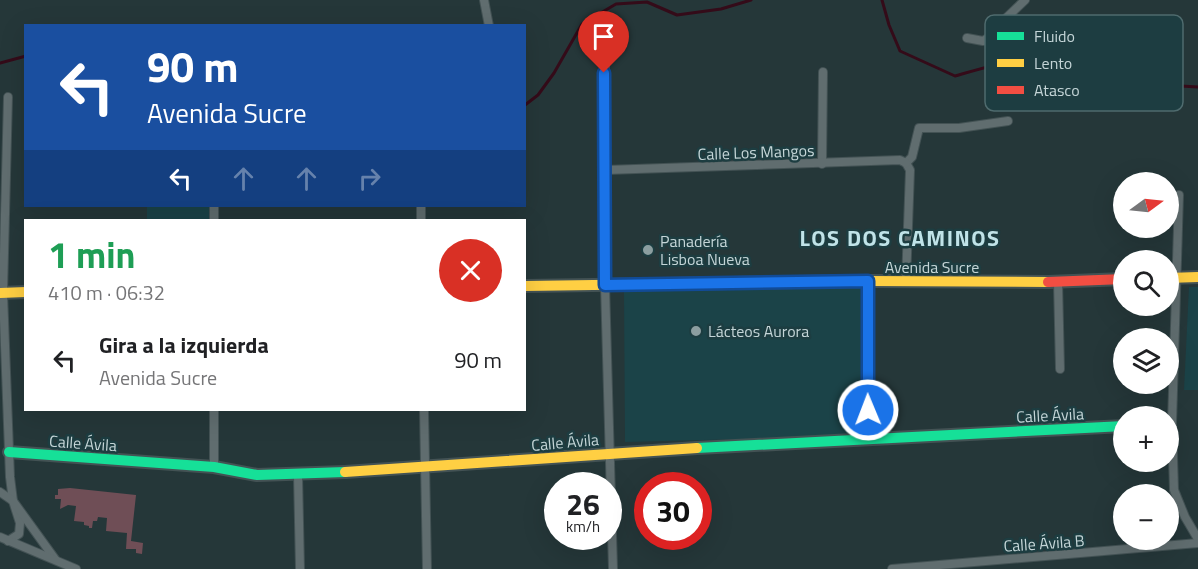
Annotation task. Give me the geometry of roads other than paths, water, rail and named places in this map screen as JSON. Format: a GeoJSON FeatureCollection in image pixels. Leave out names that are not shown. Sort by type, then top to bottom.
{"type":"FeatureCollection","features":[{"type":"Feature","properties":{"kind":"street"},"geometry":{"type":"LineString","coordinates":[[484,0],[489,24]]}},
{"type":"Feature","properties":{"kind":"street"},"geometry":{"type":"LineString","coordinates":[[1009,15],[1025,0]]}},
{"type":"Feature","properties":{"kind":"street"},"geometry":{"type":"LineString","coordinates":[[967,38],[985,40]]}},
{"type":"Feature","properties":{"kind":"street"},"geometry":{"type":"LineString","coordinates":[[604,52],[605,285],[613,569]]}},
{"type":"Feature","properties":{"kind":"street"},"geometry":{"type":"LineString","coordinates":[[822,164],[823,72]]}},
{"type":"Feature","properties":{"kind":"street"},"geometry":{"type":"LineString","coordinates":[[8,97],[2,293],[9,452],[13,501],[20,529],[19,534],[8,541]]}},
{"type":"Feature","properties":{"kind":"street"},"geometry":{"type":"LineString","coordinates":[[906,282],[910,170],[906,163],[912,157],[918,128],[959,128],[1008,121]]}},
{"type":"Feature","properties":{"kind":"street","name":"Calle Los Mangos"},"geometry":{"type":"LineString","coordinates":[[606,170],[900,160],[906,163]]}},
{"type":"Feature","properties":{"kind":"street"},"geometry":{"type":"LineString","coordinates":[[1179,278],[1198,277]]}},
{"type":"Feature","properties":{"kind":"street","name":"Avenida Sucre"},"geometry":{"type":"LineString","coordinates":[[526,286],[868,281],[1058,282],[1113,280]]}},
{"type":"Feature","properties":{"kind":"street"},"geometry":{"type":"LineString","coordinates":[[868,281],[868,410]]}},
{"type":"Feature","properties":{"kind":"street"},"geometry":{"type":"LineString","coordinates":[[1058,282],[1060,369]]}},
{"type":"Feature","properties":{"kind":"street"},"geometry":{"type":"LineString","coordinates":[[2,293],[24,292]]}},
{"type":"Feature","properties":{"kind":"street"},"geometry":{"type":"LineString","coordinates":[[1170,406],[1172,316]]}},
{"type":"Feature","properties":{"kind":"street"},"geometry":{"type":"LineString","coordinates":[[214,411],[214,467]]}},
{"type":"Feature","properties":{"kind":"street"},"geometry":{"type":"LineString","coordinates":[[424,411],[427,569]]}},
{"type":"Feature","properties":{"kind":"street","name":"Calle Ávila"},"geometry":{"type":"LineString","coordinates":[[9,452],[214,467],[258,475],[298,475],[598,456],[610,453],[1113,427]]}},
{"type":"Feature","properties":{"kind":"street"},"geometry":{"type":"LineString","coordinates":[[1173,472],[1174,490],[1198,541]]}},
{"type":"Feature","properties":{"kind":"street"},"geometry":{"type":"LineString","coordinates":[[298,475],[300,569]]}},
{"type":"Feature","properties":{"kind":"street"},"geometry":{"type":"LineString","coordinates":[[0,492],[13,501],[55,559]]}},
{"type":"Feature","properties":{"kind":"street"},"geometry":{"type":"LineString","coordinates":[[0,537],[76,569]]}},
{"type":"Feature","properties":{"kind":"street","name":"Calle Ávila B"},"geometry":{"type":"LineString","coordinates":[[892,569],[1198,541]]}},
{"type":"Feature","properties":{"kind":"waterway"},"geometry":{"type":"LineString","coordinates":[[526,104],[538,95],[554,73],[582,24],[616,4],[647,2],[677,15],[721,9],[751,0]]}},
{"type":"Feature","properties":{"kind":"waterway"},"geometry":{"type":"LineString","coordinates":[[882,0],[900,51],[955,76],[985,67]]}},
{"type":"Feature","properties":{"kind":"waterway"},"geometry":{"type":"LineString","coordinates":[[0,63],[24,57]]}},
{"type":"Feature","properties":{"kind":"waterway"},"geometry":{"type":"LineString","coordinates":[[1183,86],[1198,87]]}},
{"type":"Feature","properties":{"kind":"place","name":"Panadería Lisboa Nueva"},"geometry":{"type":"Point","coordinates":[648,250]}},
{"type":"Feature","properties":{"kind":"place","name":"Lácteos Aurora"},"geometry":{"type":"Point","coordinates":[696,331]}},
{"type":"Feature","properties":{"kind":"district","name":"LOS DOS CAMINOS"},"geometry":{"type":"Point","coordinates":[900,238]}}]}
